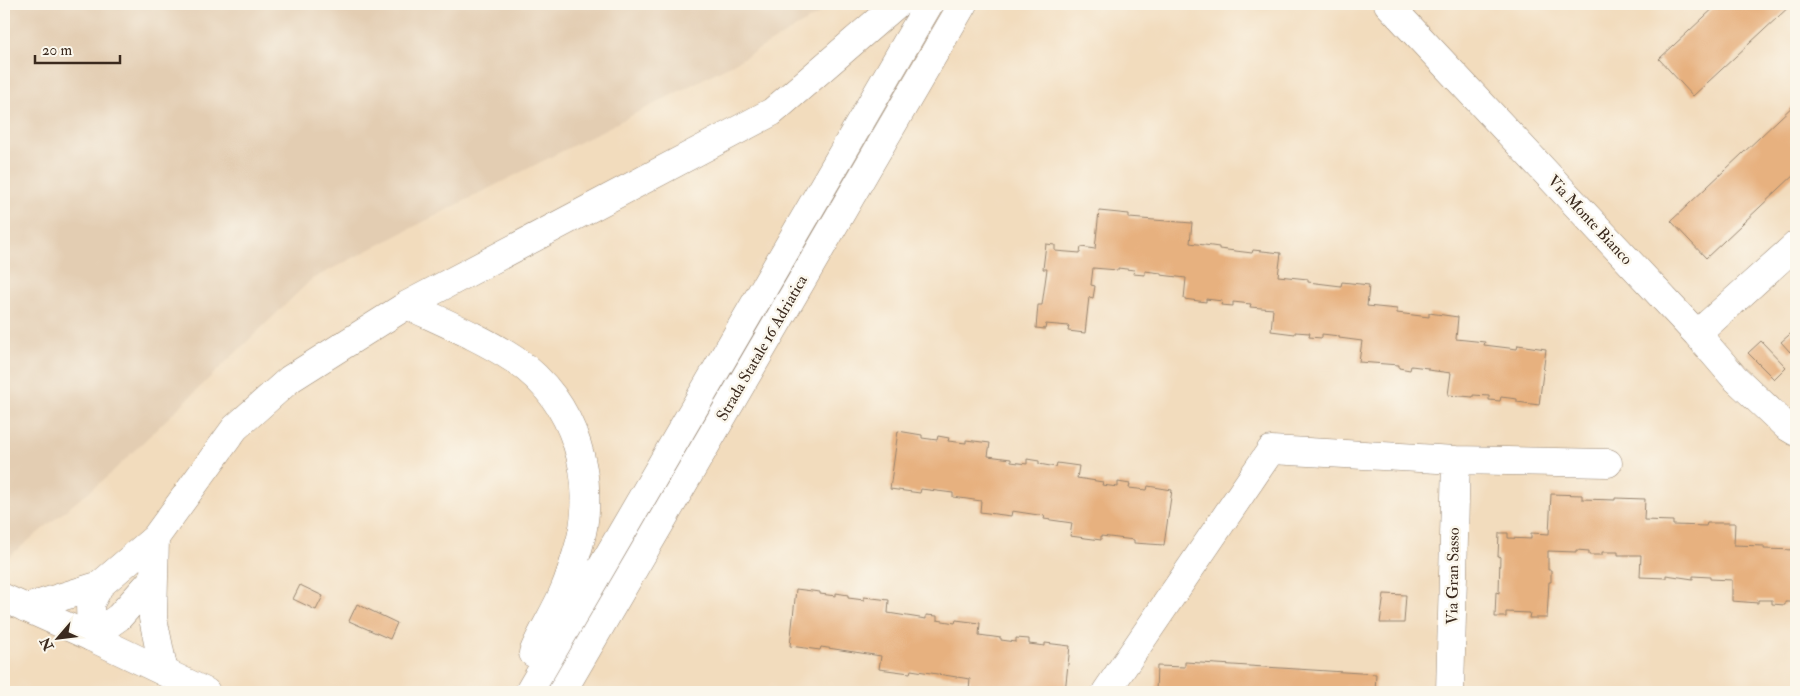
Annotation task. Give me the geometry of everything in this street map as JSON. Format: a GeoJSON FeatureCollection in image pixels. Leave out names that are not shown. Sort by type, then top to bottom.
{"type":"FeatureCollection","features":[{"type":"Feature","properties":{"kind":"main road"},"geometry":{"type":"LineString","coordinates":[[91,637],[90,604],[100,585],[155,538],[235,428],[290,379],[407,305],[772,112],[897,4]]}},
{"type":"Feature","properties":{"kind":"main road","name":"Strada Statale 16 Adriatica"},"geometry":{"type":"LineString","coordinates":[[529,692],[928,4]]}},
{"type":"Feature","properties":{"kind":"main road","name":"Strada Statale 16 Adriatica"},"geometry":{"type":"LineString","coordinates":[[562,692],[963,4]]}},
{"type":"Feature","properties":{"kind":"main road","name":"Via Monte Bianco"},"geometry":{"type":"LineString","coordinates":[[1388,4],[1734,377],[1786,426],[1796,432]]}},
{"type":"Feature","properties":{"kind":"main road"},"geometry":{"type":"LineString","coordinates":[[1696,334],[1796,245]]}},
{"type":"Feature","properties":{"kind":"main road"},"geometry":{"type":"LineString","coordinates":[[407,305],[516,360],[547,388],[569,422],[583,461],[586,504],[579,546],[565,589],[538,641],[518,692]]}},
{"type":"Feature","properties":{"kind":"main road"},"geometry":{"type":"LineString","coordinates":[[1106,692],[1271,450],[1456,460],[1608,463]]}},
{"type":"Feature","properties":{"kind":"main road","name":"Via Gran Sasso"},"geometry":{"type":"LineString","coordinates":[[1450,692],[1456,460]]}},
{"type":"Feature","properties":{"kind":"main road"},"geometry":{"type":"LineString","coordinates":[[155,538],[153,618],[164,672]]}},
{"type":"Feature","properties":{"kind":"main road"},"geometry":{"type":"LineString","coordinates":[[91,637],[119,617],[154,578]]}},
{"type":"Feature","properties":{"kind":"main road"},"geometry":{"type":"LineString","coordinates":[[15,603],[100,585]]}},
{"type":"Feature","properties":{"kind":"main road"},"geometry":{"type":"LineString","coordinates":[[15,603],[206,692]]}},
{"type":"Feature","properties":{"kind":"shaded area"},"geometry":{"type":"Polygon","coordinates":[[[4,4],[826,4],[817,15],[742,59],[312,279],[107,477],[7,558],[4,557],[4,4]]]}},
{"type":"Feature","properties":{"kind":"building"},"geometry":{"type":"Polygon","coordinates":[[[1718,4],[1792,4],[1693,96],[1659,59],[1718,4]]]}},
{"type":"Feature","properties":{"kind":"building"},"geometry":{"type":"Polygon","coordinates":[[[1796,103],[1796,173],[1706,258],[1671,221],[1796,103]]]}},
{"type":"Feature","properties":{"kind":"building"},"geometry":{"type":"Polygon","coordinates":[[[1099,211],[1129,214],[1129,218],[1192,223],[1190,243],[1252,253],[1253,250],[1281,253],[1278,276],[1308,279],[1308,282],[1341,286],[1342,282],[1369,285],[1367,306],[1397,309],[1397,313],[1429,317],[1429,313],[1458,317],[1456,339],[1485,342],[1484,345],[1517,349],[1518,345],[1546,349],[1539,405],[1517,402],[1517,399],[1501,397],[1500,401],[1489,400],[1489,396],[1448,395],[1451,373],[1428,370],[1428,368],[1411,366],[1410,370],[1399,368],[1399,365],[1359,362],[1362,341],[1322,334],[1322,338],[1309,337],[1310,333],[1295,332],[1295,334],[1271,331],[1273,309],[1250,307],[1251,304],[1233,302],[1233,306],[1221,305],[1222,301],[1206,299],[1206,302],[1184,299],[1186,278],[1161,275],[1161,273],[1145,271],[1145,275],[1133,274],[1134,270],[1093,268],[1091,285],[1095,286],[1093,298],[1089,297],[1085,333],[1068,331],[1069,326],[1046,324],[1045,329],[1036,328],[1038,305],[1042,305],[1047,269],[1043,269],[1046,244],[1055,245],[1055,251],[1080,253],[1081,247],[1095,249],[1099,211]]]}},
{"type":"Feature","properties":{"kind":"building"},"geometry":{"type":"Polygon","coordinates":[[[1796,329],[1796,352],[1794,349],[1790,352],[1781,342],[1796,329]]]}},
{"type":"Feature","properties":{"kind":"building"},"geometry":{"type":"Polygon","coordinates":[[[1761,341],[1786,367],[1774,379],[1748,353],[1761,341]]]}},
{"type":"Feature","properties":{"kind":"building"},"geometry":{"type":"Polygon","coordinates":[[[898,431],[937,440],[938,436],[949,438],[948,441],[966,443],[966,440],[990,443],[988,456],[1011,459],[1011,462],[1027,464],[1027,459],[1039,461],[1039,464],[1056,467],[1057,463],[1079,466],[1077,478],[1103,482],[1102,485],[1118,487],[1118,482],[1130,484],[1129,488],[1147,490],[1148,486],[1172,490],[1164,545],[1134,543],[1134,540],[1101,536],[1101,540],[1070,536],[1072,523],[1044,519],[1045,516],[1012,511],[1011,516],[980,512],[981,501],[953,497],[953,493],[921,489],[920,493],[890,489],[898,431]]]}},
{"type":"Feature","properties":{"kind":"building"},"geometry":{"type":"Polygon","coordinates":[[[1551,494],[1582,495],[1582,499],[1645,499],[1644,520],[1673,521],[1673,525],[1706,526],[1707,523],[1735,523],[1734,545],[1764,546],[1764,549],[1796,550],[1796,602],[1785,602],[1785,605],[1772,604],[1772,600],[1758,600],[1758,603],[1732,601],[1732,580],[1693,576],[1693,579],[1666,575],[1666,578],[1640,577],[1641,555],[1618,555],[1618,552],[1602,552],[1602,555],[1589,555],[1589,551],[1548,551],[1548,570],[1551,570],[1551,582],[1549,582],[1547,618],[1529,618],[1530,613],[1506,612],[1506,617],[1495,617],[1496,592],[1499,593],[1499,533],[1508,533],[1508,538],[1531,539],[1531,533],[1549,534],[1551,494]]]}},
{"type":"Feature","properties":{"kind":"building"},"geometry":{"type":"Polygon","coordinates":[[[300,585],[323,596],[316,610],[293,599],[300,585]]]}},
{"type":"Feature","properties":{"kind":"building"},"geometry":{"type":"Polygon","coordinates":[[[796,589],[836,596],[836,593],[848,595],[848,598],[864,600],[864,597],[889,600],[888,613],[926,619],[926,615],[937,616],[937,620],[955,623],[956,620],[980,623],[979,635],[1001,638],[1001,640],[1016,642],[1016,638],[1029,639],[1029,644],[1045,646],[1045,643],[1070,646],[1065,692],[969,691],[970,679],[911,670],[910,673],[879,669],[881,656],[821,647],[820,650],[790,646],[796,589]]]}},
{"type":"Feature","properties":{"kind":"building"},"geometry":{"type":"Polygon","coordinates":[[[1384,594],[1406,595],[1404,623],[1380,623],[1384,594]]]}},
{"type":"Feature","properties":{"kind":"building"},"geometry":{"type":"Polygon","coordinates":[[[357,604],[397,623],[390,639],[349,621],[357,604]]]}},
{"type":"Feature","properties":{"kind":"building"},"geometry":{"type":"Polygon","coordinates":[[[1185,662],[1376,674],[1375,692],[1156,692],[1157,666],[1185,667],[1185,662]]]}}]}
